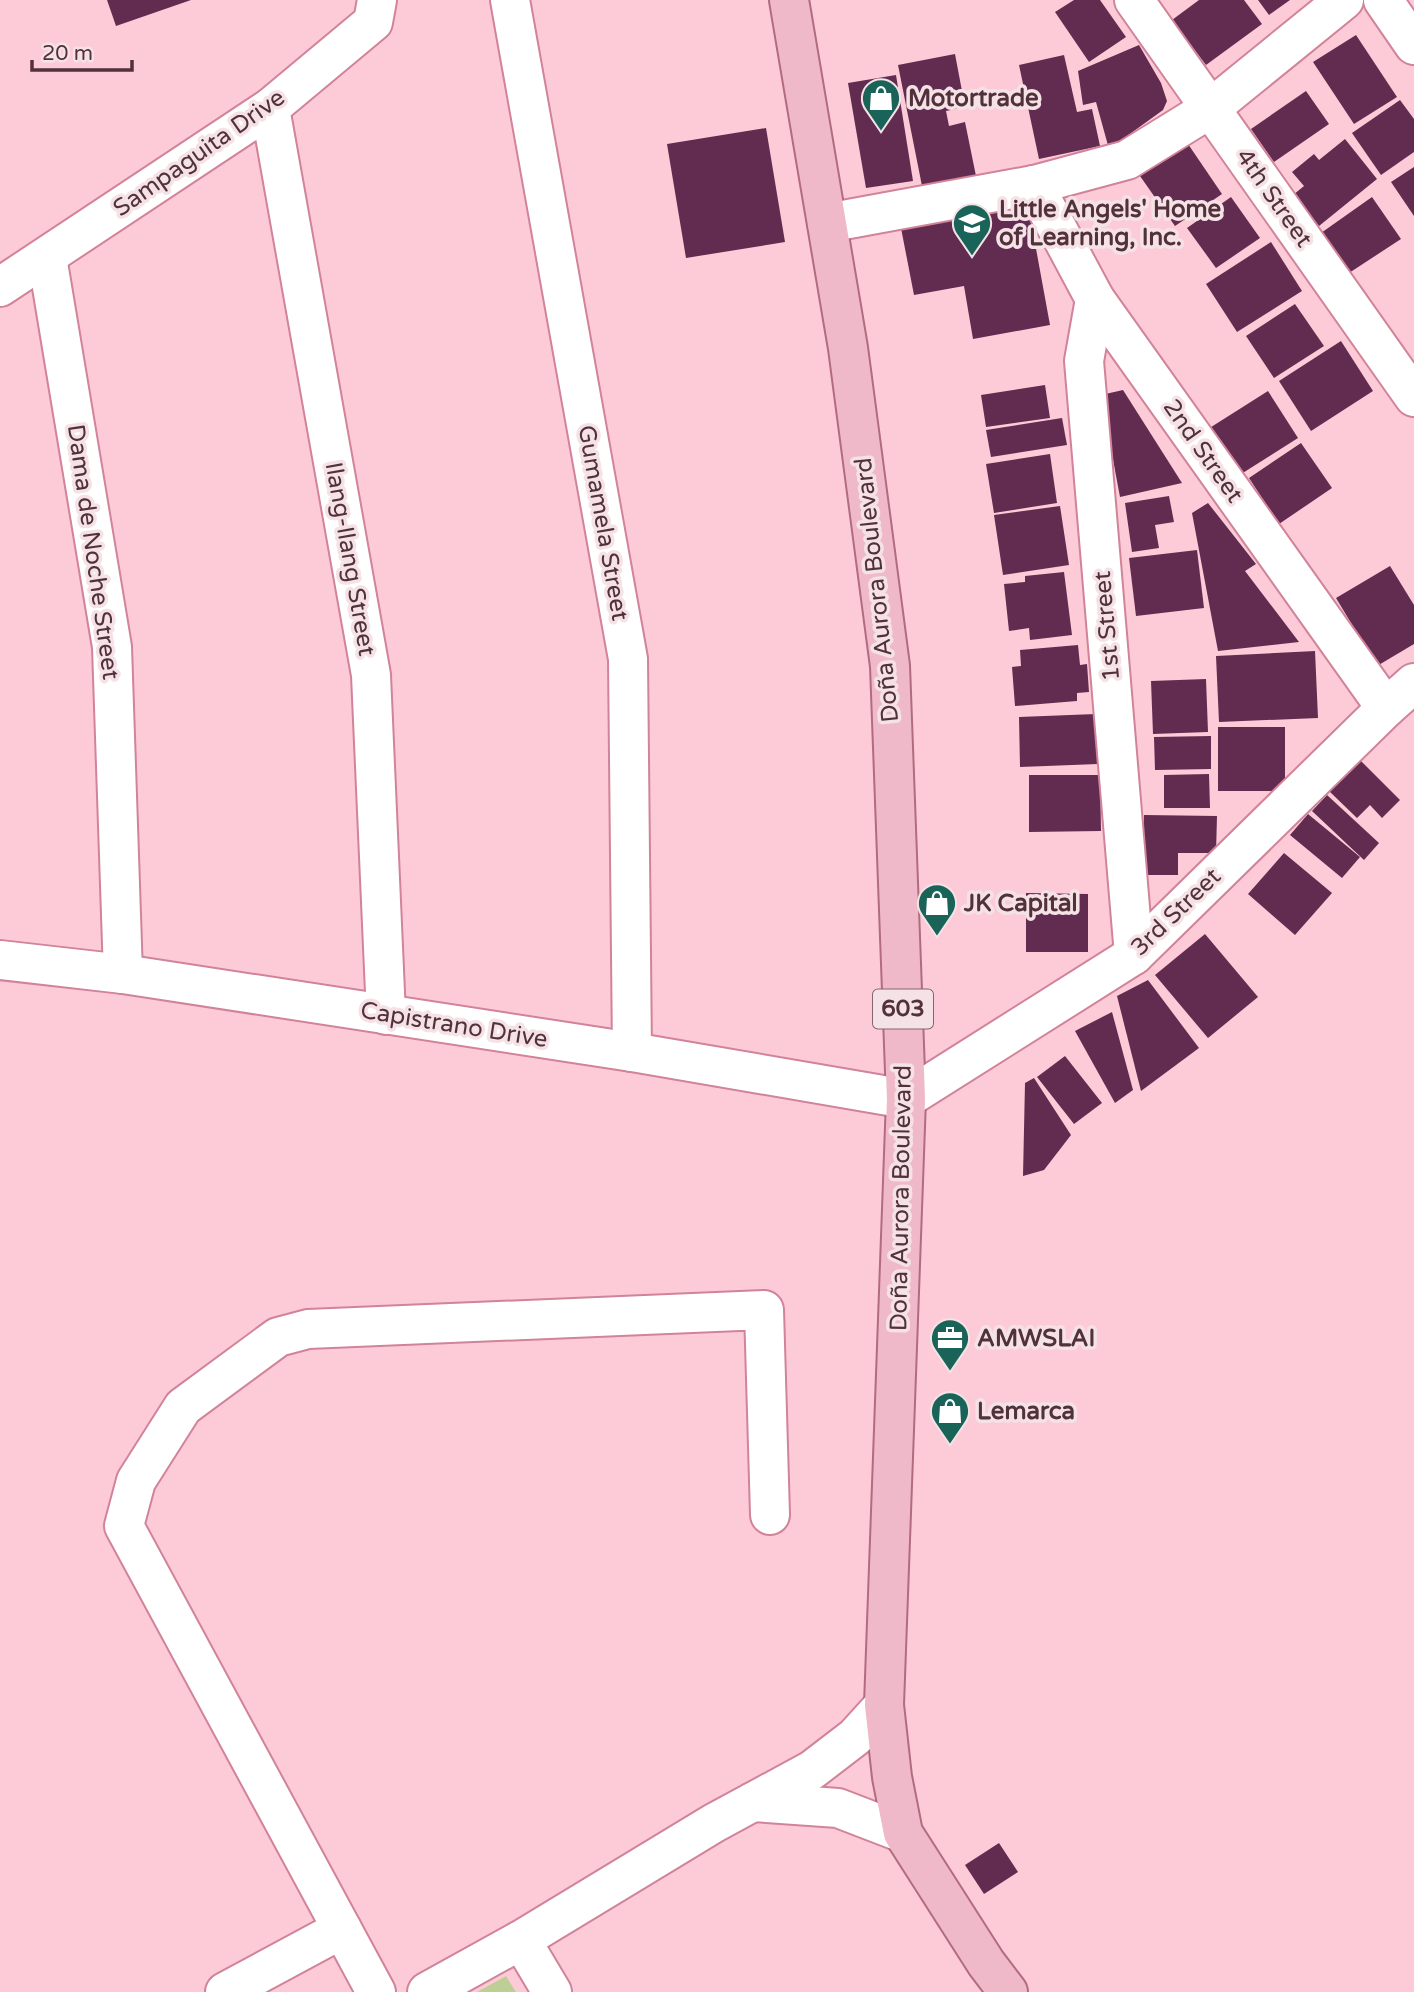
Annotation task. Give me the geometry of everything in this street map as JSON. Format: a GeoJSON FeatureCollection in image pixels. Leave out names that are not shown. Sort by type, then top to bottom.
{"type":"FeatureCollection","features":[{"type":"Feature","properties":{"kind":"main road","name":"Doña Aurora Boulevard"},"geometry":{"type":"LineString","coordinates":[[789,0],[848,348],[890,666],[906,1098],[884,1705],[891,1777],[903,1833],[986,1963],[1008,1992]]}},
{"type":"Feature","properties":{"kind":"street","name":"Sampaguita Drive"},"geometry":{"type":"LineString","coordinates":[[0,287],[270,108],[373,22],[377,0]]}},
{"type":"Feature","properties":{"kind":"street","name":"Gumamela Street"},"geometry":{"type":"LineString","coordinates":[[510,0],[628,659],[632,1052]]}},
{"type":"Feature","properties":{"kind":"street","name":"4th Street"},"geometry":{"type":"LineString","coordinates":[[1134,0],[1414,397]]}},
{"type":"Feature","properties":{"kind":"street"},"geometry":{"type":"LineString","coordinates":[[827,223],[1034,185],[1127,160],[1212,108],[1344,0]]}},
{"type":"Feature","properties":{"kind":"street"},"geometry":{"type":"LineString","coordinates":[[1383,0],[1414,45]]}},
{"type":"Feature","properties":{"kind":"street","name":"Ilang-Ilang Street"},"geometry":{"type":"LineString","coordinates":[[270,108],[371,676],[386,1015]]}},
{"type":"Feature","properties":{"kind":"street","name":"2nd Street"},"geometry":{"type":"LineString","coordinates":[[1034,185],[1095,299],[1386,708]]}},
{"type":"Feature","properties":{"kind":"street","name":"Dama de Noche Street"},"geometry":{"type":"LineString","coordinates":[[47,257],[112,647],[123,974]]}},
{"type":"Feature","properties":{"kind":"street","name":"1st Street"},"geometry":{"type":"LineString","coordinates":[[1095,299],[1084,360],[1134,955]]}},
{"type":"Feature","properties":{"kind":"street","name":"3rd Street"},"geometry":{"type":"LineString","coordinates":[[906,1098],[1134,955],[1414,683]]}},
{"type":"Feature","properties":{"kind":"street","name":"Capistrano Drive"},"geometry":{"type":"LineString","coordinates":[[0,960],[123,974],[632,1052],[906,1098]]}},
{"type":"Feature","properties":{"kind":"street"},"geometry":{"type":"LineString","coordinates":[[376,1992],[124,1526],[136,1481],[183,1407],[278,1337],[308,1329],[764,1310],[770,1515]]}},
{"type":"Feature","properties":{"kind":"street"},"geometry":{"type":"LineString","coordinates":[[427,1992],[521,1940],[714,1823],[812,1770],[855,1737],[884,1705]]}},
{"type":"Feature","properties":{"kind":"street"},"geometry":{"type":"LineString","coordinates":[[752,1802],[838,1808],[903,1833]]}},
{"type":"Feature","properties":{"kind":"street"},"geometry":{"type":"LineString","coordinates":[[225,1992],[341,1929]]}},
{"type":"Feature","properties":{"kind":"street"},"geometry":{"type":"LineString","coordinates":[[521,1940],[552,1992]]}},
{"type":"Feature","properties":{"kind":"green space"},"geometry":{"type":"Polygon","coordinates":[[[506,1976],[516,1992],[477,1992],[506,1976]]]}},
{"type":"Feature","properties":{"kind":"building"},"geometry":{"type":"Polygon","coordinates":[[[107,0],[191,0],[116,26],[107,0]]]}},
{"type":"Feature","properties":{"kind":"building"},"geometry":{"type":"Polygon","coordinates":[[[1074,0],[1100,0],[1126,37],[1089,62],[1055,12],[1074,0]]]}},
{"type":"Feature","properties":{"kind":"building"},"geometry":{"type":"Polygon","coordinates":[[[1199,0],[1244,0],[1262,24],[1206,65],[1172,20],[1199,0]]]}},
{"type":"Feature","properties":{"kind":"building"},"geometry":{"type":"Polygon","coordinates":[[[1258,0],[1290,0],[1269,15],[1258,0]]]}},
{"type":"Feature","properties":{"kind":"building"},"geometry":{"type":"Polygon","coordinates":[[[1356,35],[1397,97],[1354,124],[1313,62],[1356,35]]]}},
{"type":"Feature","properties":{"kind":"building"},"geometry":{"type":"Polygon","coordinates":[[[1139,45],[1161,83],[1167,101],[1163,110],[1109,149],[1096,102],[1083,105],[1078,71],[1139,45]]]}},
{"type":"Feature","properties":{"kind":"building"},"geometry":{"type":"Polygon","coordinates":[[[955,54],[965,107],[946,111],[949,126],[965,122],[976,176],[922,186],[898,65],[955,54]]]}},
{"type":"Feature","properties":{"kind":"building"},"geometry":{"type":"Polygon","coordinates":[[[1064,55],[1077,112],[1092,109],[1100,146],[1039,159],[1019,65],[1064,55]]]}},
{"type":"Feature","properties":{"kind":"building","name":"Motortrade"},"geometry":{"type":"Polygon","coordinates":[[[896,75],[913,181],[866,188],[848,83],[896,75]]]}},
{"type":"Feature","properties":{"kind":"building"},"geometry":{"type":"Polygon","coordinates":[[[1306,91],[1329,124],[1274,162],[1251,129],[1306,91]]]}},
{"type":"Feature","properties":{"kind":"building"},"geometry":{"type":"Polygon","coordinates":[[[1400,100],[1414,119],[1414,152],[1381,175],[1352,133],[1400,100]]]}},
{"type":"Feature","properties":{"kind":"building"},"geometry":{"type":"Polygon","coordinates":[[[766,128],[785,242],[686,258],[667,144],[766,128]]]}},
{"type":"Feature","properties":{"kind":"building"},"geometry":{"type":"Polygon","coordinates":[[[1345,139],[1377,179],[1319,226],[1293,195],[1304,186],[1292,172],[1314,154],[1319,160],[1345,139]]]}},
{"type":"Feature","properties":{"kind":"building"},"geometry":{"type":"Polygon","coordinates":[[[1188,144],[1222,194],[1175,226],[1140,176],[1188,144]]]}},
{"type":"Feature","properties":{"kind":"building"},"geometry":{"type":"Polygon","coordinates":[[[1414,167],[1414,216],[1391,182],[1414,167]]]}},
{"type":"Feature","properties":{"kind":"building"},"geometry":{"type":"Polygon","coordinates":[[[1231,197],[1260,238],[1216,268],[1187,228],[1231,197]]]}},
{"type":"Feature","properties":{"kind":"building"},"geometry":{"type":"Polygon","coordinates":[[[1372,197],[1401,239],[1349,273],[1321,233],[1372,197]]]}},
{"type":"Feature","properties":{"kind":"building","name":"Little Angels' Home of Learning, Inc."},"geometry":{"type":"Polygon","coordinates":[[[1028,205],[1050,325],[973,339],[964,286],[914,295],[901,228],[1028,205]]]}},
{"type":"Feature","properties":{"kind":"building"},"geometry":{"type":"Polygon","coordinates":[[[1271,242],[1302,291],[1237,332],[1206,284],[1271,242]]]}},
{"type":"Feature","properties":{"kind":"building"},"geometry":{"type":"Polygon","coordinates":[[[1295,304],[1324,346],[1274,378],[1246,336],[1295,304]]]}},
{"type":"Feature","properties":{"kind":"building"},"geometry":{"type":"Polygon","coordinates":[[[1341,341],[1373,391],[1311,431],[1279,381],[1341,341]]]}},
{"type":"Feature","properties":{"kind":"building"},"geometry":{"type":"Polygon","coordinates":[[[1045,385],[1050,418],[986,427],[981,395],[1045,385]]]}},
{"type":"Feature","properties":{"kind":"building"},"geometry":{"type":"Polygon","coordinates":[[[1123,390],[1182,483],[1120,497],[1101,395],[1123,390]]]}},
{"type":"Feature","properties":{"kind":"building"},"geometry":{"type":"Polygon","coordinates":[[[1268,391],[1298,438],[1238,476],[1208,429],[1268,391]]]}},
{"type":"Feature","properties":{"kind":"building"},"geometry":{"type":"Polygon","coordinates":[[[1062,418],[1067,445],[991,457],[986,430],[1062,418]]]}},
{"type":"Feature","properties":{"kind":"building"},"geometry":{"type":"Polygon","coordinates":[[[1301,443],[1332,488],[1279,524],[1249,478],[1301,443]]]}},
{"type":"Feature","properties":{"kind":"building"},"geometry":{"type":"Polygon","coordinates":[[[1050,454],[1057,503],[994,513],[986,464],[1050,454]]]}},
{"type":"Feature","properties":{"kind":"building"},"geometry":{"type":"Polygon","coordinates":[[[1169,496],[1174,522],[1155,525],[1159,548],[1132,552],[1125,503],[1169,496]]]}},
{"type":"Feature","properties":{"kind":"building"},"geometry":{"type":"Polygon","coordinates":[[[1208,503],[1256,564],[1245,571],[1299,642],[1218,651],[1192,513],[1208,503]]]}},
{"type":"Feature","properties":{"kind":"building"},"geometry":{"type":"Polygon","coordinates":[[[1060,506],[1069,565],[1003,575],[994,515],[1060,506]]]}},
{"type":"Feature","properties":{"kind":"building"},"geometry":{"type":"Polygon","coordinates":[[[1197,550],[1204,608],[1136,616],[1129,558],[1197,550]]]}},
{"type":"Feature","properties":{"kind":"building"},"geometry":{"type":"Polygon","coordinates":[[[1390,566],[1414,605],[1414,644],[1377,666],[1336,598],[1390,566]]]}},
{"type":"Feature","properties":{"kind":"building"},"geometry":{"type":"Polygon","coordinates":[[[1064,572],[1072,635],[1030,640],[1029,628],[1009,631],[1004,584],[1025,582],[1025,576],[1064,572]]]}},
{"type":"Feature","properties":{"kind":"building"},"geometry":{"type":"Polygon","coordinates":[[[1078,645],[1080,665],[1087,664],[1089,692],[1077,693],[1077,701],[1015,706],[1012,667],[1021,666],[1020,650],[1078,645]]]}},
{"type":"Feature","properties":{"kind":"building"},"geometry":{"type":"Polygon","coordinates":[[[1315,651],[1318,718],[1219,722],[1216,656],[1315,651]]]}},
{"type":"Feature","properties":{"kind":"building"},"geometry":{"type":"Polygon","coordinates":[[[1206,679],[1208,732],[1153,734],[1151,681],[1206,679]]]}},
{"type":"Feature","properties":{"kind":"building"},"geometry":{"type":"Polygon","coordinates":[[[1096,714],[1098,764],[1020,767],[1019,717],[1096,714]]]}},
{"type":"Feature","properties":{"kind":"building"},"geometry":{"type":"Polygon","coordinates":[[[1218,727],[1285,727],[1285,791],[1218,791],[1218,727]]]}},
{"type":"Feature","properties":{"kind":"building"},"geometry":{"type":"Polygon","coordinates":[[[1211,736],[1211,769],[1155,770],[1154,737],[1211,736]]]}},
{"type":"Feature","properties":{"kind":"building"},"geometry":{"type":"Polygon","coordinates":[[[1359,759],[1400,800],[1382,818],[1370,805],[1357,818],[1328,790],[1359,759]]]}},
{"type":"Feature","properties":{"kind":"building"},"geometry":{"type":"Polygon","coordinates":[[[1209,774],[1210,808],[1164,808],[1164,775],[1209,774]]]}},
{"type":"Feature","properties":{"kind":"building"},"geometry":{"type":"Polygon","coordinates":[[[1029,775],[1100,775],[1101,831],[1029,832],[1029,775]]]}},
{"type":"Feature","properties":{"kind":"building"},"geometry":{"type":"Polygon","coordinates":[[[1327,795],[1379,843],[1364,860],[1312,811],[1327,795]]]}},
{"type":"Feature","properties":{"kind":"building"},"geometry":{"type":"Polygon","coordinates":[[[1308,814],[1360,857],[1342,878],[1290,835],[1308,814]]]}},
{"type":"Feature","properties":{"kind":"building"},"geometry":{"type":"Polygon","coordinates":[[[1144,815],[1217,816],[1216,853],[1178,853],[1178,875],[1143,875],[1144,815]]]}},
{"type":"Feature","properties":{"kind":"building"},"geometry":{"type":"Polygon","coordinates":[[[1284,853],[1332,893],[1295,935],[1248,894],[1284,853]]]}},
{"type":"Feature","properties":{"kind":"building"},"geometry":{"type":"Polygon","coordinates":[[[1026,893],[1088,894],[1088,952],[1026,952],[1026,893]]]}},
{"type":"Feature","properties":{"kind":"building"},"geometry":{"type":"Polygon","coordinates":[[[1205,934],[1258,997],[1208,1038],[1155,975],[1205,934]]]}},
{"type":"Feature","properties":{"kind":"building"},"geometry":{"type":"Polygon","coordinates":[[[1148,980],[1199,1048],[1141,1091],[1117,996],[1148,980]]]}},
{"type":"Feature","properties":{"kind":"building"},"geometry":{"type":"Polygon","coordinates":[[[1112,1012],[1133,1090],[1115,1103],[1075,1031],[1112,1012]]]}},
{"type":"Feature","properties":{"kind":"building"},"geometry":{"type":"Polygon","coordinates":[[[1065,1056],[1102,1103],[1074,1124],[1037,1077],[1065,1056]]]}},
{"type":"Feature","properties":{"kind":"building"},"geometry":{"type":"Polygon","coordinates":[[[1034,1078],[1071,1135],[1044,1170],[1023,1176],[1025,1083],[1034,1078]]]}},
{"type":"Feature","properties":{"kind":"building"},"geometry":{"type":"Polygon","coordinates":[[[999,1843],[1018,1872],[984,1894],[965,1865],[999,1843]]]}},
{"type":"Feature","properties":{"kind":"place","name":"Motortrade"},"geometry":{"type":"Point","coordinates":[881,132]}},
{"type":"Feature","properties":{"kind":"place","name":"Little Angels' Home of Learning, Inc."},"geometry":{"type":"Point","coordinates":[972,257]}},
{"type":"Feature","properties":{"kind":"place","name":"JK Capital"},"geometry":{"type":"Point","coordinates":[937,937]}},
{"type":"Feature","properties":{"kind":"place","name":"AMWSLAI"},"geometry":{"type":"Point","coordinates":[950,1372]}},
{"type":"Feature","properties":{"kind":"place","name":"Lemarca"},"geometry":{"type":"Point","coordinates":[950,1445]}}]}
